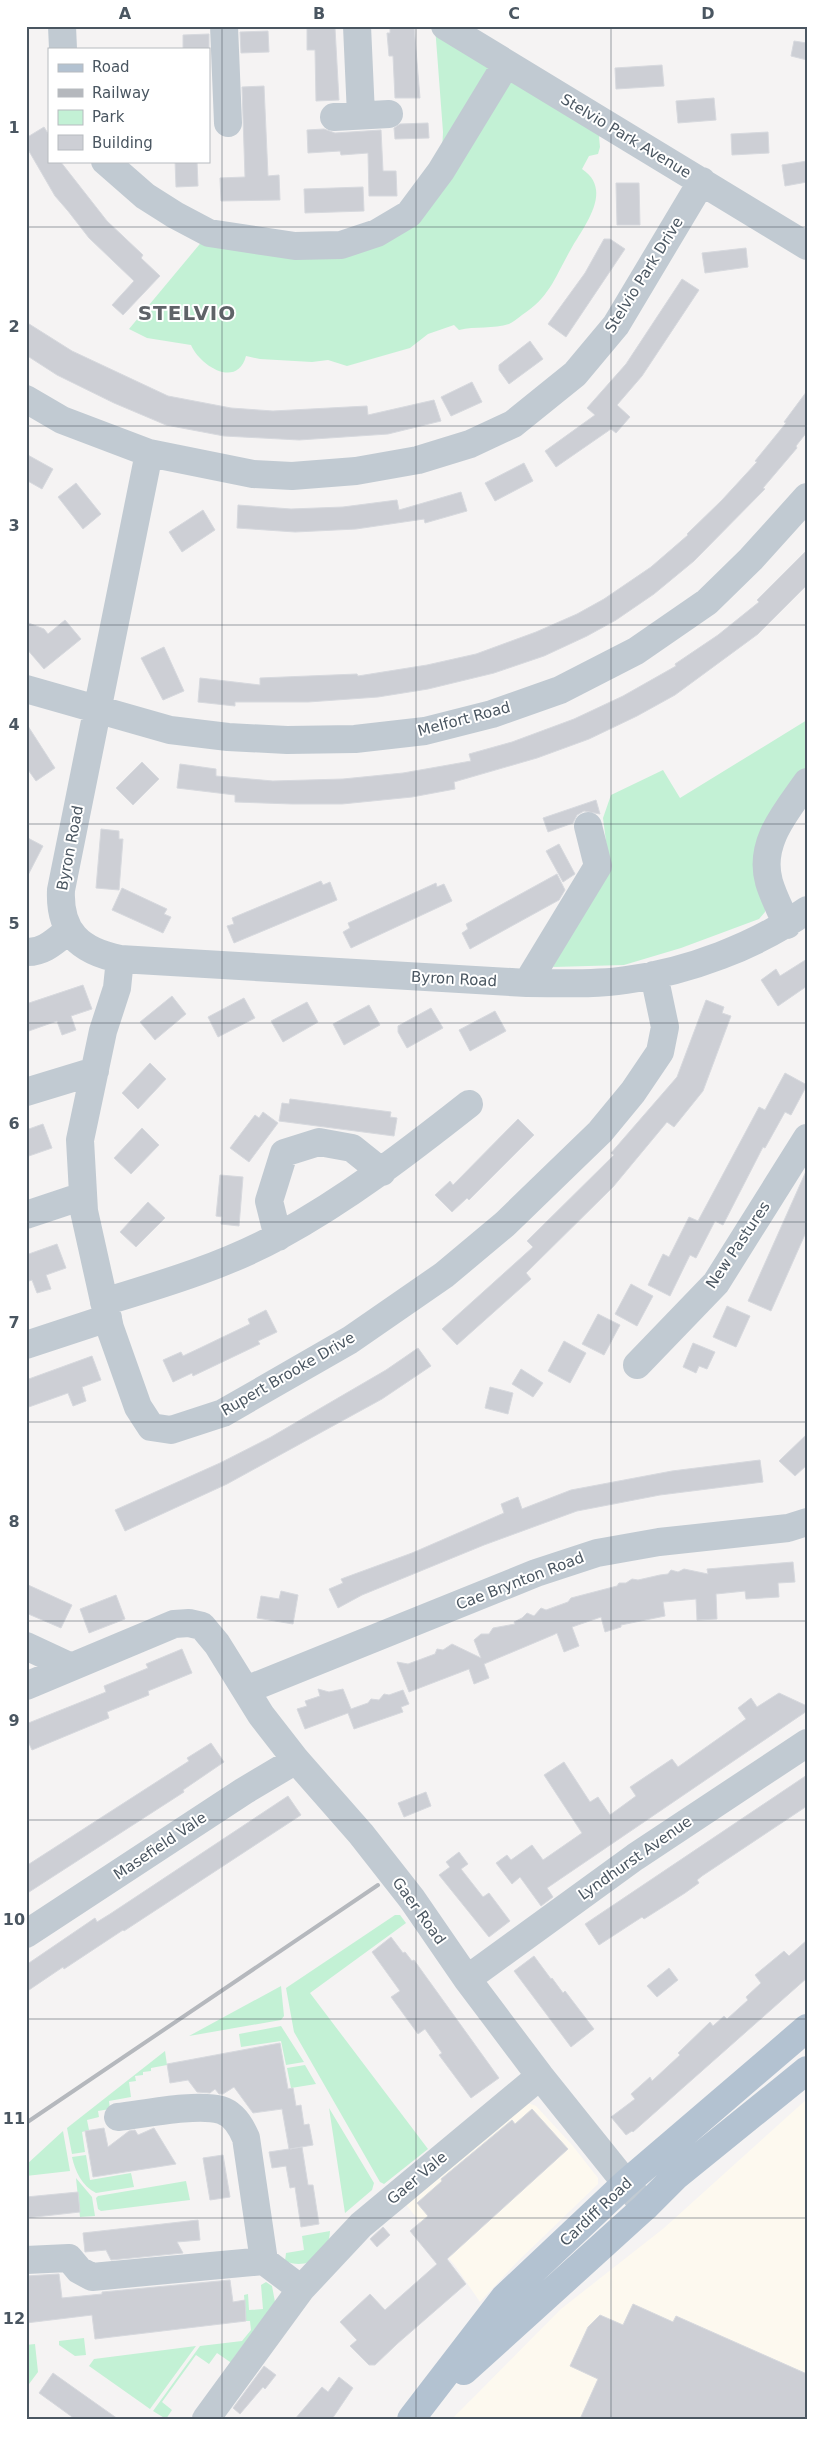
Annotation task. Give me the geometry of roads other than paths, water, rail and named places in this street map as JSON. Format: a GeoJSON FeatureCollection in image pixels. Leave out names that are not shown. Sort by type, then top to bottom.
{"type":"FeatureCollection","features":[{"type":"Feature","properties":{"kind":"main road","name":"Cardiff Road"},"geometry":{"type":"LineString","coordinates":[[411,2419],[504,2298],[625,2184],[807,2028]]}},
{"type":"Feature","properties":{"kind":"main road","name":"Cardiff Road"},"geometry":{"type":"LineString","coordinates":[[411,2419],[645,2207],[676,2176],[807,2070]]}},
{"type":"Feature","properties":{"kind":"street"},"geometry":{"type":"LineString","coordinates":[[62,26],[63,48]]}},
{"type":"Feature","properties":{"kind":"street"},"geometry":{"type":"LineString","coordinates":[[221,111],[224,26]]}},
{"type":"Feature","properties":{"kind":"street"},"geometry":{"type":"LineString","coordinates":[[358,26],[361,115]]}},
{"type":"Feature","properties":{"kind":"street","name":"Stelvio Park Avenue"},"geometry":{"type":"LineString","coordinates":[[445,26],[807,246]]}},
{"type":"Feature","properties":{"kind":"street"},"geometry":{"type":"LineString","coordinates":[[106,162],[145,196],[209,233],[295,246],[341,245],[377,233],[408,214],[441,172],[506,64]]}},
{"type":"Feature","properties":{"kind":"street"},"geometry":{"type":"LineString","coordinates":[[334,117],[390,114]]}},
{"type":"Feature","properties":{"kind":"street","name":"Stelvio Park Drive"},"geometry":{"type":"LineString","coordinates":[[26,399],[62,420],[149,453],[210,467],[253,474],[292,476],[356,471],[418,460],[470,444],[513,424],[575,374],[616,325],[702,181]]}},
{"type":"Feature","properties":{"kind":"street","name":"Byron Road"},"geometry":{"type":"LineString","coordinates":[[149,453],[61,890],[63,916],[69,930],[87,949],[101,955],[120,958],[527,983],[589,983],[654,975],[728,953],[797,918]]}},
{"type":"Feature","properties":{"kind":"street","name":"Melfort Road"},"geometry":{"type":"LineString","coordinates":[[26,689],[96,711],[170,730],[228,737],[287,740],[355,739],[425,731],[492,714],[560,690],[636,651],[707,602],[752,559],[807,498]]}},
{"type":"Feature","properties":{"kind":"street"},"geometry":{"type":"LineString","coordinates":[[797,918],[769,881],[766,855],[776,826],[807,782]]}},
{"type":"Feature","properties":{"kind":"street"},"geometry":{"type":"LineString","coordinates":[[527,983],[598,866],[588,826]]}},
{"type":"Feature","properties":{"kind":"street"},"geometry":{"type":"LineString","coordinates":[[26,952],[45,948],[69,930]]}},
{"type":"Feature","properties":{"kind":"street","name":"Rupert Brooke Drive"},"geometry":{"type":"LineString","coordinates":[[120,958],[115,994],[104,1031],[80,1140],[84,1211],[106,1310],[138,1407],[151,1427],[171,1430],[223,1413],[350,1340],[444,1275],[505,1224],[600,1132],[633,1092],[660,1052],[665,1027],[654,975]]}},
{"type":"Feature","properties":{"kind":"street"},"geometry":{"type":"LineString","coordinates":[[26,1092],[95,1071]]}},
{"type":"Feature","properties":{"kind":"street"},"geometry":{"type":"LineString","coordinates":[[26,1345],[196,1274],[278,1237],[382,1172],[469,1104]]}},
{"type":"Feature","properties":{"kind":"street","name":"New Pastures"},"geometry":{"type":"LineString","coordinates":[[638,1365],[716,1283],[807,1138]]}},
{"type":"Feature","properties":{"kind":"street"},"geometry":{"type":"LineString","coordinates":[[278,1237],[269,1201],[284,1153],[319,1142],[352,1148],[382,1172]]}},
{"type":"Feature","properties":{"kind":"street"},"geometry":{"type":"LineString","coordinates":[[26,1215],[83,1196]]}},
{"type":"Feature","properties":{"kind":"street","name":"Cae Brynton Road"},"geometry":{"type":"LineString","coordinates":[[246,1690],[536,1573],[597,1553],[668,1541],[788,1528],[807,1522]]}},
{"type":"Feature","properties":{"kind":"street","name":"Gaer Road"},"geometry":{"type":"LineString","coordinates":[[70,1666],[174,1624],[189,1623],[202,1626],[261,1715],[296,1760],[361,1834],[412,1899],[467,1979],[540,2076],[645,2207]]}},
{"type":"Feature","properties":{"kind":"street"},"geometry":{"type":"LineString","coordinates":[[26,1646],[70,1666]]}},
{"type":"Feature","properties":{"kind":"street"},"geometry":{"type":"LineString","coordinates":[[26,1686],[70,1666]]}},
{"type":"Feature","properties":{"kind":"street","name":"Lyndhurst Avenue"},"geometry":{"type":"LineString","coordinates":[[467,1979],[635,1857],[807,1743]]}},
{"type":"Feature","properties":{"kind":"street","name":"Masefield Vale"},"geometry":{"type":"LineString","coordinates":[[26,1934],[244,1790],[296,1760]]}},
{"type":"Feature","properties":{"kind":"street","name":"Gaer Vale"},"geometry":{"type":"LineString","coordinates":[[206,2419],[301,2289],[361,2225],[540,2076]]}},
{"type":"Feature","properties":{"kind":"street"},"geometry":{"type":"LineString","coordinates":[[118,2117],[203,2108],[222,2110],[240,2123],[246,2138],[264,2261]]}},
{"type":"Feature","properties":{"kind":"street"},"geometry":{"type":"LineString","coordinates":[[26,2260],[69,2258],[78,2270],[92,2277],[264,2261],[301,2289]]}},
{"type":"Feature","properties":{"kind":"railway"},"geometry":{"type":"LineString","coordinates":[[26,2123],[378,1885]]}},
{"type":"Feature","properties":{"kind":"district","name":"STELVIO"},"geometry":{"type":"Point","coordinates":[187,313]}}]}
